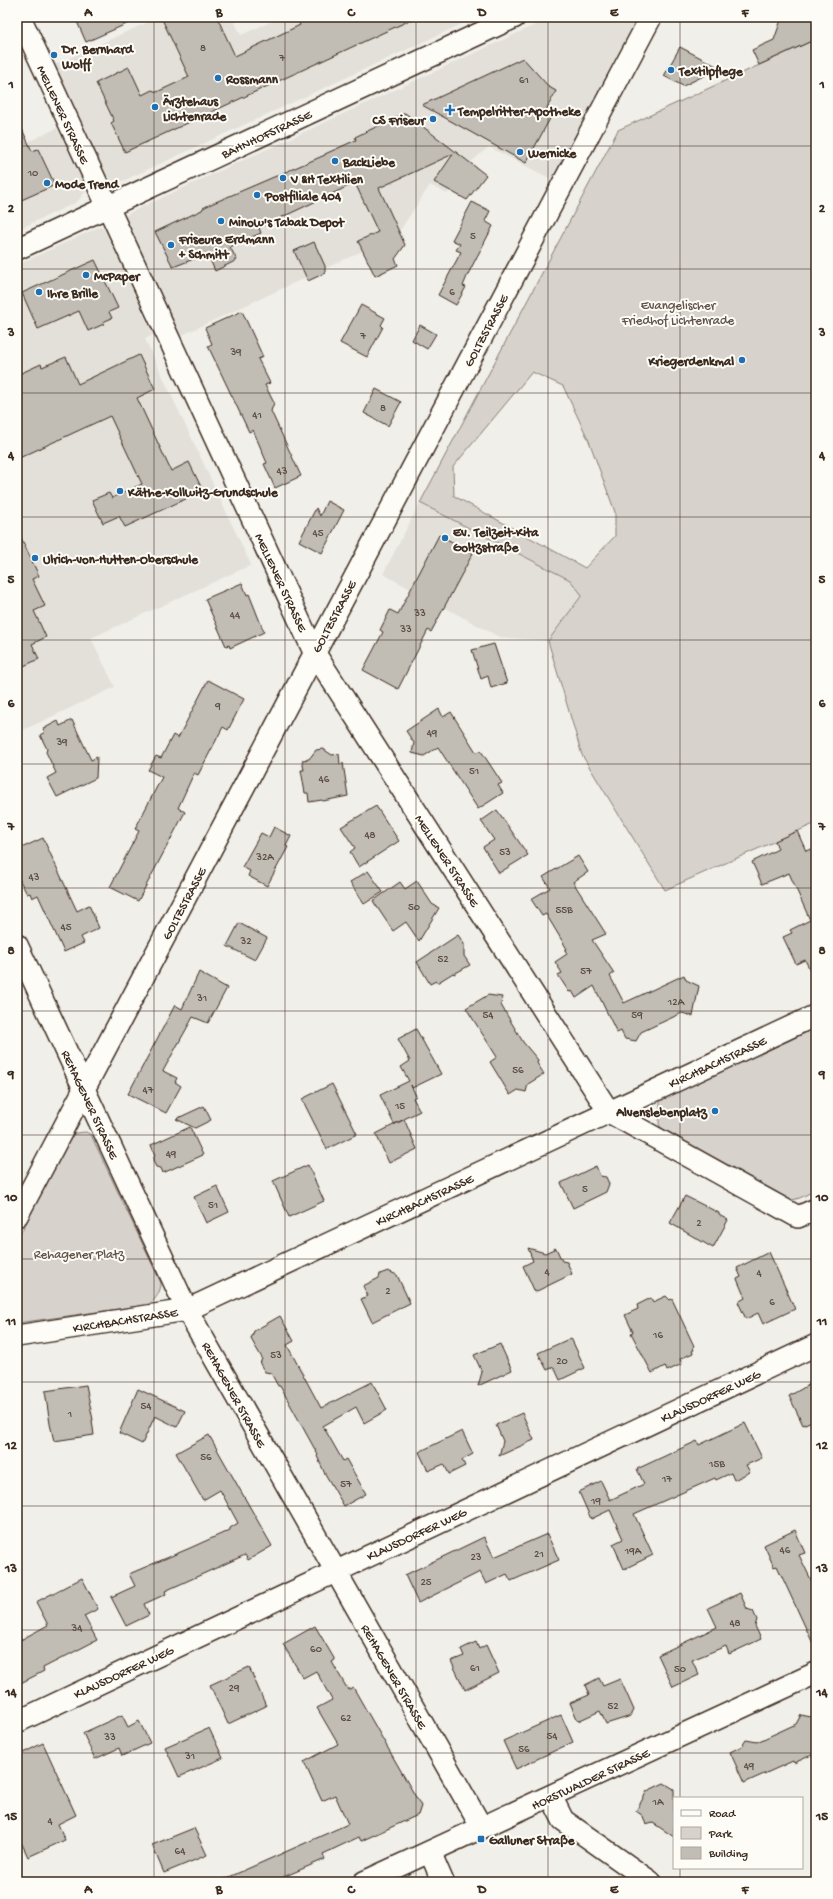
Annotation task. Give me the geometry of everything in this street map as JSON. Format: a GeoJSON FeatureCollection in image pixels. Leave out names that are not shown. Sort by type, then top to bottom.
{"type":"FeatureCollection","features":[{"type":"Feature","properties":{"kind":"street","name":"MELLENER STRASSE"},"geometry":{"type":"LineString","coordinates":[[20,17],[314,652],[609,1112]]}},
{"type":"Feature","properties":{"kind":"street","name":"BAHNHOFSTRASSE"},"geometry":{"type":"LineString","coordinates":[[17,248],[515,17]]}},
{"type":"Feature","properties":{"kind":"street","name":"GOLTZSTRASSE"},"geometry":{"type":"LineString","coordinates":[[17,1216],[651,17]]}},
{"type":"Feature","properties":{"kind":"street","name":"REHAGENER STRASSE"},"geometry":{"type":"LineString","coordinates":[[17,945],[187,1310],[482,1828]]}},
{"type":"Feature","properties":{"kind":"street","name":"KIRCHBACHSTRASSE"},"geometry":{"type":"LineString","coordinates":[[17,1336],[187,1310],[816,1015]]}},
{"type":"Feature","properties":{"kind":"street"},"geometry":{"type":"LineString","coordinates":[[609,1112],[798,1217],[814,1215]]}},
{"type":"Feature","properties":{"kind":"street","name":"KLAUSDORFER WEG"},"geometry":{"type":"LineString","coordinates":[[17,1722],[816,1345]]}},
{"type":"Feature","properties":{"kind":"street","name":"HORSTWALDER STRASSE"},"geometry":{"type":"LineString","coordinates":[[364,1882],[816,1673]]}},
{"type":"Feature","properties":{"kind":"street"},"geometry":{"type":"LineString","coordinates":[[551,1796],[563,1820],[651,1882]]}},
{"type":"Feature","properties":{"kind":"street"},"geometry":{"type":"LineString","coordinates":[[430,1852],[443,1882]]}},
{"type":"Feature","properties":{"kind":"shaded area"},"geometry":{"type":"Polygon","coordinates":[[[159,17],[232,17],[241,35],[281,17],[477,17],[123,181],[112,181],[103,172],[54,65],[159,17]]]}},
{"type":"Feature","properties":{"kind":"shaded area"},"geometry":{"type":"Polygon","coordinates":[[[552,17],[637,17],[553,180],[489,147],[471,162],[447,194],[430,185],[397,235],[180,336],[126,222],[126,216],[129,213],[552,17]]]}},
{"type":"Feature","properties":{"kind":"shaded area"},"geometry":{"type":"Polygon","coordinates":[[[57,128],[84,182],[85,192],[77,202],[17,230],[17,147],[57,128]]]}},
{"type":"Feature","properties":{"kind":"shaded area","name":"Käthe-Kollwitz-Grundschule"},"geometry":{"type":"Polygon","coordinates":[[[99,227],[106,231],[153,335],[145,339],[251,565],[91,638],[115,687],[17,733],[17,265],[99,227]]]}},
{"type":"Feature","properties":{"kind":"shaded area","name":"Ev. Teilzeit-Kita Goltzstraße"},"geometry":{"type":"Polygon","coordinates":[[[420,503],[570,580],[582,595],[548,641],[499,637],[383,574],[420,503]]]}},
{"type":"Feature","properties":{"kind":"green space","name":"Evangelischer Friedhof Lichtenrade"},"geometry":{"type":"Polygon","coordinates":[[[816,39],[816,823],[665,890],[582,755],[548,641],[582,595],[570,580],[420,503],[618,130],[816,39]],[[532,372],[453,467],[454,496],[585,568],[615,536],[615,512],[589,441],[563,386],[532,372]]]}},
{"type":"Feature","properties":{"kind":"green space","name":"Alvenslebenplatz"},"geometry":{"type":"Polygon","coordinates":[[[816,1028],[816,1187],[814,1190],[799,1198],[788,1200],[661,1128],[659,1124],[660,1102],[663,1099],[816,1028]]]}},
{"type":"Feature","properties":{"kind":"green space","name":"Rehagener Platz"},"geometry":{"type":"Polygon","coordinates":[[[86,1132],[91,1135],[161,1283],[160,1289],[155,1299],[147,1305],[17,1323],[17,1240],[71,1136],[76,1133],[86,1132]]]}},
{"type":"Feature","properties":{"kind":"building"},"geometry":{"type":"Polygon","coordinates":[[[75,17],[142,17],[86,42],[75,17]]]}},
{"type":"Feature","properties":{"kind":"building"},"geometry":{"type":"Polygon","coordinates":[[[161,17],[217,17],[235,56],[300,25],[297,17],[417,17],[125,152],[111,123],[114,121],[96,83],[129,67],[142,95],[152,90],[157,92],[189,77],[161,17]]]}},
{"type":"Feature","properties":{"kind":"building"},"geometry":{"type":"Polygon","coordinates":[[[782,17],[816,17],[816,39],[759,65],[752,50],[774,40],[782,17]]]}},
{"type":"Feature","properties":{"kind":"building"},"geometry":{"type":"Polygon","coordinates":[[[680,47],[720,68],[683,86],[664,76],[680,47]]]}},
{"type":"Feature","properties":{"kind":"building"},"geometry":{"type":"Polygon","coordinates":[[[523,58],[549,87],[556,91],[546,110],[553,113],[526,163],[422,105],[523,58]]]}},
{"type":"Feature","properties":{"kind":"building"},"geometry":{"type":"Polygon","coordinates":[[[405,113],[486,175],[467,200],[434,182],[453,154],[379,188],[405,245],[395,259],[398,265],[375,276],[358,241],[378,232],[355,183],[259,228],[261,233],[230,247],[237,260],[215,271],[208,255],[173,267],[155,232],[202,210],[211,204],[325,155],[356,140],[355,137],[405,113]]]}},
{"type":"Feature","properties":{"kind":"building"},"geometry":{"type":"Polygon","coordinates":[[[17,118],[32,151],[38,149],[55,185],[17,202],[17,118]]]}},
{"type":"Feature","properties":{"kind":"building"},"geometry":{"type":"Polygon","coordinates":[[[472,202],[490,211],[485,221],[493,226],[468,274],[463,286],[466,287],[456,305],[438,295],[461,252],[456,250],[460,244],[452,240],[472,202]]]}},
{"type":"Feature","properties":{"kind":"building"},"geometry":{"type":"Polygon","coordinates":[[[314,242],[325,266],[325,273],[308,281],[294,251],[314,242]]]}},
{"type":"Feature","properties":{"kind":"building"},"geometry":{"type":"Polygon","coordinates":[[[95,260],[118,308],[109,312],[112,318],[103,322],[104,324],[88,331],[79,311],[38,329],[22,293],[95,260]]]}},
{"type":"Feature","properties":{"kind":"building"},"geometry":{"type":"Polygon","coordinates":[[[361,305],[385,318],[381,325],[383,327],[367,357],[340,343],[361,305]]]}},
{"type":"Feature","properties":{"kind":"building"},"geometry":{"type":"Polygon","coordinates":[[[242,311],[263,357],[258,359],[270,383],[265,385],[274,403],[271,411],[301,476],[275,488],[264,464],[267,463],[253,430],[249,432],[208,346],[212,344],[205,328],[242,311]]]}},
{"type":"Feature","properties":{"kind":"building"},"geometry":{"type":"Polygon","coordinates":[[[420,325],[436,334],[427,349],[412,340],[420,325]]]}},
{"type":"Feature","properties":{"kind":"building"},"geometry":{"type":"Polygon","coordinates":[[[139,355],[155,389],[137,398],[171,471],[189,462],[203,491],[125,527],[119,516],[103,523],[92,500],[109,493],[112,498],[142,484],[110,416],[17,459],[17,375],[41,364],[42,367],[66,357],[78,384],[139,355]]]}},
{"type":"Feature","properties":{"kind":"building"},"geometry":{"type":"Polygon","coordinates":[[[376,389],[401,402],[388,426],[364,413],[376,389]]]}},
{"type":"Feature","properties":{"kind":"building"},"geometry":{"type":"Polygon","coordinates":[[[327,501],[344,510],[322,553],[299,541],[316,508],[320,516],[327,501]]]}},
{"type":"Feature","properties":{"kind":"building"},"geometry":{"type":"Polygon","coordinates":[[[17,529],[39,576],[32,579],[45,606],[34,611],[46,637],[32,644],[39,659],[17,669],[17,529]]]}},
{"type":"Feature","properties":{"kind":"building"},"geometry":{"type":"Polygon","coordinates":[[[439,535],[473,553],[431,632],[428,630],[398,689],[363,670],[383,632],[380,630],[390,610],[398,614],[439,535]]]}},
{"type":"Feature","properties":{"kind":"building"},"geometry":{"type":"Polygon","coordinates":[[[242,583],[247,595],[249,594],[264,632],[230,648],[229,645],[226,646],[205,599],[242,583]]]}},
{"type":"Feature","properties":{"kind":"building"},"geometry":{"type":"Polygon","coordinates":[[[494,644],[507,683],[491,688],[488,676],[481,679],[472,650],[494,644]]]}},
{"type":"Feature","properties":{"kind":"building"},"geometry":{"type":"Polygon","coordinates":[[[208,680],[244,699],[228,730],[223,727],[198,775],[194,773],[178,808],[185,812],[138,901],[110,887],[139,831],[135,829],[162,777],[148,770],[156,756],[161,758],[173,735],[178,738],[208,680]]]}},
{"type":"Feature","properties":{"kind":"building"},"geometry":{"type":"Polygon","coordinates":[[[439,709],[443,717],[451,712],[476,752],[481,751],[502,783],[498,785],[503,793],[478,809],[438,747],[424,756],[412,753],[414,743],[406,731],[439,709]]]}},
{"type":"Feature","properties":{"kind":"building"},"geometry":{"type":"Polygon","coordinates":[[[72,720],[91,760],[97,757],[96,778],[57,797],[47,778],[56,773],[40,735],[45,732],[43,729],[58,721],[60,726],[72,720]]]}},
{"type":"Feature","properties":{"kind":"building"},"geometry":{"type":"Polygon","coordinates":[[[323,749],[332,755],[339,754],[340,764],[343,763],[348,796],[309,802],[308,793],[305,793],[301,770],[304,770],[302,760],[309,759],[316,750],[323,749]]]}},
{"type":"Feature","properties":{"kind":"building"},"geometry":{"type":"Polygon","coordinates":[[[376,806],[399,841],[359,867],[350,852],[355,848],[341,827],[376,806]]]}},
{"type":"Feature","properties":{"kind":"building"},"geometry":{"type":"Polygon","coordinates":[[[497,810],[528,855],[499,873],[483,847],[494,840],[481,821],[497,810]]]}},
{"type":"Feature","properties":{"kind":"building"},"geometry":{"type":"Polygon","coordinates":[[[274,827],[291,836],[286,846],[288,847],[267,886],[248,876],[250,871],[242,867],[261,833],[269,837],[274,827]]]}},
{"type":"Feature","properties":{"kind":"building"},"geometry":{"type":"Polygon","coordinates":[[[797,831],[806,851],[811,849],[816,861],[816,982],[805,960],[796,964],[783,937],[792,933],[790,930],[810,920],[789,873],[762,884],[752,862],[778,849],[775,841],[797,831]]]}},
{"type":"Feature","properties":{"kind":"building"},"geometry":{"type":"Polygon","coordinates":[[[43,838],[77,911],[89,905],[99,928],[81,937],[84,943],[64,952],[38,895],[32,898],[30,893],[27,894],[17,875],[17,850],[43,838]]]}},
{"type":"Feature","properties":{"kind":"building"},"geometry":{"type":"Polygon","coordinates":[[[578,856],[588,872],[573,882],[606,934],[592,940],[614,973],[610,976],[624,1003],[684,975],[686,980],[699,986],[693,1016],[682,1013],[641,1032],[636,1041],[625,1039],[621,1031],[617,1033],[594,986],[576,998],[572,991],[569,992],[558,975],[562,973],[555,962],[567,954],[565,950],[567,949],[546,914],[542,916],[531,899],[550,888],[543,877],[578,856]]]}},
{"type":"Feature","properties":{"kind":"building"},"geometry":{"type":"Polygon","coordinates":[[[368,871],[383,892],[364,904],[350,882],[368,871]]]}},
{"type":"Feature","properties":{"kind":"building"},"geometry":{"type":"Polygon","coordinates":[[[417,881],[432,904],[439,908],[419,941],[406,922],[393,931],[373,901],[400,882],[405,889],[417,881]]]}},
{"type":"Feature","properties":{"kind":"building"},"geometry":{"type":"Polygon","coordinates":[[[239,923],[267,938],[255,960],[227,946],[239,923]]]}},
{"type":"Feature","properties":{"kind":"building"},"geometry":{"type":"Polygon","coordinates":[[[458,935],[464,944],[464,956],[470,965],[437,983],[436,981],[430,984],[417,962],[458,935]]]}},
{"type":"Feature","properties":{"kind":"building"},"geometry":{"type":"Polygon","coordinates":[[[199,972],[227,988],[208,1023],[193,1017],[163,1071],[177,1078],[175,1082],[181,1086],[166,1113],[128,1094],[175,1005],[182,1009],[199,972]]]}},
{"type":"Feature","properties":{"kind":"building"},"geometry":{"type":"Polygon","coordinates":[[[488,995],[502,997],[501,1005],[523,1042],[538,1060],[537,1063],[544,1074],[528,1084],[526,1092],[518,1090],[510,1095],[490,1062],[497,1057],[466,1008],[488,995]]]}},
{"type":"Feature","properties":{"kind":"building"},"geometry":{"type":"Polygon","coordinates":[[[416,1029],[441,1074],[412,1088],[416,1096],[413,1098],[420,1111],[404,1119],[417,1149],[389,1163],[376,1134],[403,1120],[394,1124],[380,1095],[409,1081],[401,1067],[410,1061],[398,1039],[416,1029]]]}},
{"type":"Feature","properties":{"kind":"building"},"geometry":{"type":"Polygon","coordinates":[[[332,1084],[357,1134],[327,1149],[302,1099],[332,1084]]]}},
{"type":"Feature","properties":{"kind":"building"},"geometry":{"type":"Polygon","coordinates":[[[204,1106],[211,1120],[195,1128],[176,1119],[204,1106]]]}},
{"type":"Feature","properties":{"kind":"building"},"geometry":{"type":"Polygon","coordinates":[[[190,1127],[203,1155],[163,1173],[161,1168],[156,1167],[153,1161],[155,1155],[151,1145],[190,1127]]]}},
{"type":"Feature","properties":{"kind":"building"},"geometry":{"type":"Polygon","coordinates":[[[308,1165],[324,1201],[289,1217],[273,1181],[308,1165]]]}},
{"type":"Feature","properties":{"kind":"building"},"geometry":{"type":"Polygon","coordinates":[[[596,1166],[600,1176],[606,1177],[609,1184],[606,1192],[573,1208],[561,1183],[596,1166]]]}},
{"type":"Feature","properties":{"kind":"building"},"geometry":{"type":"Polygon","coordinates":[[[217,1186],[229,1212],[206,1223],[194,1197],[217,1186]]]}},
{"type":"Feature","properties":{"kind":"building"},"geometry":{"type":"Polygon","coordinates":[[[685,1196],[719,1213],[719,1215],[728,1220],[713,1248],[670,1223],[685,1196]]]}},
{"type":"Feature","properties":{"kind":"building"},"geometry":{"type":"Polygon","coordinates":[[[528,1248],[545,1253],[556,1248],[562,1261],[567,1262],[572,1274],[535,1292],[523,1266],[533,1261],[528,1248]]]}},
{"type":"Feature","properties":{"kind":"building"},"geometry":{"type":"Polygon","coordinates":[[[769,1252],[795,1309],[763,1324],[758,1313],[746,1319],[738,1302],[745,1298],[737,1279],[741,1277],[737,1268],[769,1252]]]}},
{"type":"Feature","properties":{"kind":"building"},"geometry":{"type":"Polygon","coordinates":[[[388,1271],[397,1275],[410,1303],[372,1322],[361,1299],[368,1296],[363,1286],[379,1278],[380,1274],[388,1271]]]}},
{"type":"Feature","properties":{"kind":"building"},"geometry":{"type":"Polygon","coordinates":[[[666,1296],[670,1300],[672,1299],[694,1346],[694,1350],[692,1351],[693,1353],[680,1359],[682,1364],[667,1371],[665,1366],[652,1373],[631,1333],[633,1332],[625,1315],[638,1309],[637,1305],[651,1298],[653,1302],[666,1296]]]}},
{"type":"Feature","properties":{"kind":"building"},"geometry":{"type":"Polygon","coordinates":[[[280,1316],[294,1341],[287,1345],[321,1408],[372,1382],[387,1410],[364,1423],[356,1407],[323,1426],[343,1461],[346,1459],[366,1494],[344,1506],[324,1472],[317,1456],[318,1455],[280,1386],[278,1386],[271,1373],[265,1372],[260,1364],[262,1358],[251,1339],[254,1331],[280,1316]]]}},
{"type":"Feature","properties":{"kind":"building"},"geometry":{"type":"Polygon","coordinates":[[[571,1338],[585,1368],[560,1380],[554,1367],[547,1370],[538,1353],[571,1338]]]}},
{"type":"Feature","properties":{"kind":"building"},"geometry":{"type":"Polygon","coordinates":[[[500,1344],[512,1370],[478,1386],[482,1372],[474,1355],[500,1344]]]}},
{"type":"Feature","properties":{"kind":"building"},"geometry":{"type":"Polygon","coordinates":[[[812,1383],[816,1393],[816,1419],[803,1425],[789,1396],[812,1383]]]}},
{"type":"Feature","properties":{"kind":"building"},"geometry":{"type":"Polygon","coordinates":[[[86,1385],[93,1420],[94,1435],[54,1441],[45,1391],[86,1385]]]}},
{"type":"Feature","properties":{"kind":"building"},"geometry":{"type":"Polygon","coordinates":[[[138,1389],[185,1411],[177,1427],[155,1416],[142,1444],[119,1433],[138,1389]]]}},
{"type":"Feature","properties":{"kind":"building"},"geometry":{"type":"Polygon","coordinates":[[[522,1413],[534,1440],[499,1456],[503,1441],[496,1425],[522,1413]]]}},
{"type":"Feature","properties":{"kind":"building"},"geometry":{"type":"Polygon","coordinates":[[[745,1423],[762,1458],[746,1465],[750,1472],[734,1480],[731,1473],[716,1480],[715,1478],[634,1514],[653,1555],[624,1569],[613,1544],[623,1539],[610,1510],[591,1519],[579,1492],[601,1481],[610,1500],[644,1484],[637,1469],[697,1441],[699,1445],[745,1423]]]}},
{"type":"Feature","properties":{"kind":"building"},"geometry":{"type":"Polygon","coordinates":[[[462,1431],[473,1454],[462,1460],[465,1466],[449,1474],[444,1464],[428,1471],[419,1452],[462,1431]]]}},
{"type":"Feature","properties":{"kind":"building"},"geometry":{"type":"Polygon","coordinates":[[[209,1435],[272,1546],[248,1560],[245,1555],[165,1591],[166,1594],[144,1604],[149,1615],[126,1626],[111,1597],[135,1586],[129,1574],[230,1530],[230,1528],[238,1523],[220,1490],[203,1500],[176,1453],[209,1435]]]}},
{"type":"Feature","properties":{"kind":"building"},"geometry":{"type":"Polygon","coordinates":[[[795,1530],[805,1553],[799,1555],[816,1590],[816,1650],[777,1566],[774,1567],[764,1545],[795,1530]]]}},
{"type":"Feature","properties":{"kind":"building"},"geometry":{"type":"Polygon","coordinates":[[[547,1534],[559,1560],[511,1581],[507,1574],[486,1584],[480,1572],[418,1603],[405,1575],[484,1537],[494,1557],[547,1534]]]}},
{"type":"Feature","properties":{"kind":"building"},"geometry":{"type":"Polygon","coordinates":[[[82,1578],[98,1609],[84,1616],[97,1640],[43,1668],[44,1671],[17,1685],[17,1642],[48,1625],[36,1602],[82,1578]]]}},
{"type":"Feature","properties":{"kind":"building"},"geometry":{"type":"Polygon","coordinates":[[[740,1593],[747,1609],[753,1611],[757,1620],[755,1626],[761,1639],[729,1654],[726,1646],[692,1660],[699,1675],[673,1687],[658,1655],[717,1627],[708,1608],[740,1593]]]}},
{"type":"Feature","properties":{"kind":"building"},"geometry":{"type":"Polygon","coordinates":[[[315,1626],[335,1660],[332,1662],[348,1690],[353,1687],[421,1806],[418,1815],[361,1841],[359,1837],[323,1854],[325,1859],[272,1882],[218,1882],[348,1824],[335,1795],[322,1801],[304,1762],[338,1744],[317,1708],[332,1700],[316,1671],[303,1678],[283,1644],[315,1626]]]}},
{"type":"Feature","properties":{"kind":"building"},"geometry":{"type":"Polygon","coordinates":[[[476,1642],[479,1649],[486,1645],[499,1673],[465,1690],[451,1661],[464,1656],[461,1649],[476,1642]]]}},
{"type":"Feature","properties":{"kind":"building"},"geometry":{"type":"Polygon","coordinates":[[[249,1667],[266,1706],[228,1724],[210,1685],[249,1667]]]}},
{"type":"Feature","properties":{"kind":"building"},"geometry":{"type":"Polygon","coordinates":[[[599,1678],[603,1686],[620,1679],[634,1710],[631,1716],[606,1724],[600,1711],[578,1721],[570,1703],[589,1695],[585,1685],[599,1678]]]}},
{"type":"Feature","properties":{"kind":"building"},"geometry":{"type":"Polygon","coordinates":[[[122,1715],[128,1727],[139,1721],[150,1743],[122,1756],[119,1748],[95,1759],[83,1733],[122,1715]]]}},
{"type":"Feature","properties":{"kind":"building"},"geometry":{"type":"Polygon","coordinates":[[[561,1715],[573,1742],[516,1769],[503,1741],[561,1715]]]}},
{"type":"Feature","properties":{"kind":"building"},"geometry":{"type":"Polygon","coordinates":[[[801,1715],[816,1718],[816,1753],[794,1763],[793,1761],[744,1783],[730,1752],[742,1746],[746,1740],[757,1742],[796,1724],[801,1715]]]}},
{"type":"Feature","properties":{"kind":"building"},"geometry":{"type":"Polygon","coordinates":[[[209,1728],[223,1758],[179,1777],[165,1747],[209,1728]]]}},
{"type":"Feature","properties":{"kind":"building"},"geometry":{"type":"Polygon","coordinates":[[[43,1743],[76,1815],[58,1824],[65,1840],[28,1857],[22,1844],[17,1846],[17,1756],[43,1743]]]}},
{"type":"Feature","properties":{"kind":"building"},"geometry":{"type":"Polygon","coordinates":[[[664,1783],[674,1789],[673,1836],[653,1823],[646,1825],[643,1816],[636,1811],[647,1791],[664,1783]]]}},
{"type":"Feature","properties":{"kind":"building"},"geometry":{"type":"Polygon","coordinates":[[[194,1828],[207,1855],[164,1873],[152,1845],[194,1828]]]}},
{"type":"Feature","properties":{"kind":"place","name":"Dr. Bernhard Wolff"},"geometry":{"type":"Point","coordinates":[54,55]}},
{"type":"Feature","properties":{"kind":"place","name":"Textilpflege"},"geometry":{"type":"Point","coordinates":[671,70]}},
{"type":"Feature","properties":{"kind":"place","name":"Rossmann"},"geometry":{"type":"Point","coordinates":[218,78]}},
{"type":"Feature","properties":{"kind":"place","name":"Ärztehaus Lichtenrade"},"geometry":{"type":"Point","coordinates":[155,107]}},
{"type":"Feature","properties":{"kind":"place","name":"Tempelritter-Apotheke"},"geometry":{"type":"Point","coordinates":[450,110]}},
{"type":"Feature","properties":{"kind":"place","name":"CS Friseur"},"geometry":{"type":"Point","coordinates":[433,119]}},
{"type":"Feature","properties":{"kind":"place","name":"Wernicke"},"geometry":{"type":"Point","coordinates":[520,152]}},
{"type":"Feature","properties":{"kind":"place","name":"BackLiebe"},"geometry":{"type":"Point","coordinates":[335,161]}},
{"type":"Feature","properties":{"kind":"place","name":"V &H Textilien"},"geometry":{"type":"Point","coordinates":[283,178]}},
{"type":"Feature","properties":{"kind":"place","name":"Mode Trend"},"geometry":{"type":"Point","coordinates":[47,183]}},
{"type":"Feature","properties":{"kind":"place","name":"Postfiliale 404"},"geometry":{"type":"Point","coordinates":[257,195]}},
{"type":"Feature","properties":{"kind":"place","name":"Minow's Tabak Depot"},"geometry":{"type":"Point","coordinates":[221,221]}},
{"type":"Feature","properties":{"kind":"place","name":"Friseure Erdmann + Schmitt"},"geometry":{"type":"Point","coordinates":[171,245]}},
{"type":"Feature","properties":{"kind":"place","name":"McPaper"},"geometry":{"type":"Point","coordinates":[86,275]}},
{"type":"Feature","properties":{"kind":"place","name":"Ihre Brille"},"geometry":{"type":"Point","coordinates":[39,292]}},
{"type":"Feature","properties":{"kind":"place","name":"Kriegerdenkmal"},"geometry":{"type":"Point","coordinates":[742,360]}},
{"type":"Feature","properties":{"kind":"place","name":"Käthe-Kollwitz-Grundschule"},"geometry":{"type":"Point","coordinates":[120,491]}},
{"type":"Feature","properties":{"kind":"place","name":"Ev. Teilzeit-Kita Goltzstraße"},"geometry":{"type":"Point","coordinates":[445,538]}},
{"type":"Feature","properties":{"kind":"place","name":"Ulrich-von-Hutten-Oberschule"},"geometry":{"type":"Point","coordinates":[35,558]}},
{"type":"Feature","properties":{"kind":"place","name":"Alvenslebenplatz"},"geometry":{"type":"Point","coordinates":[715,1111]}},
{"type":"Feature","properties":{"kind":"place","name":"Galluner Straße"},"geometry":{"type":"Point","coordinates":[481,1839]}}]}
